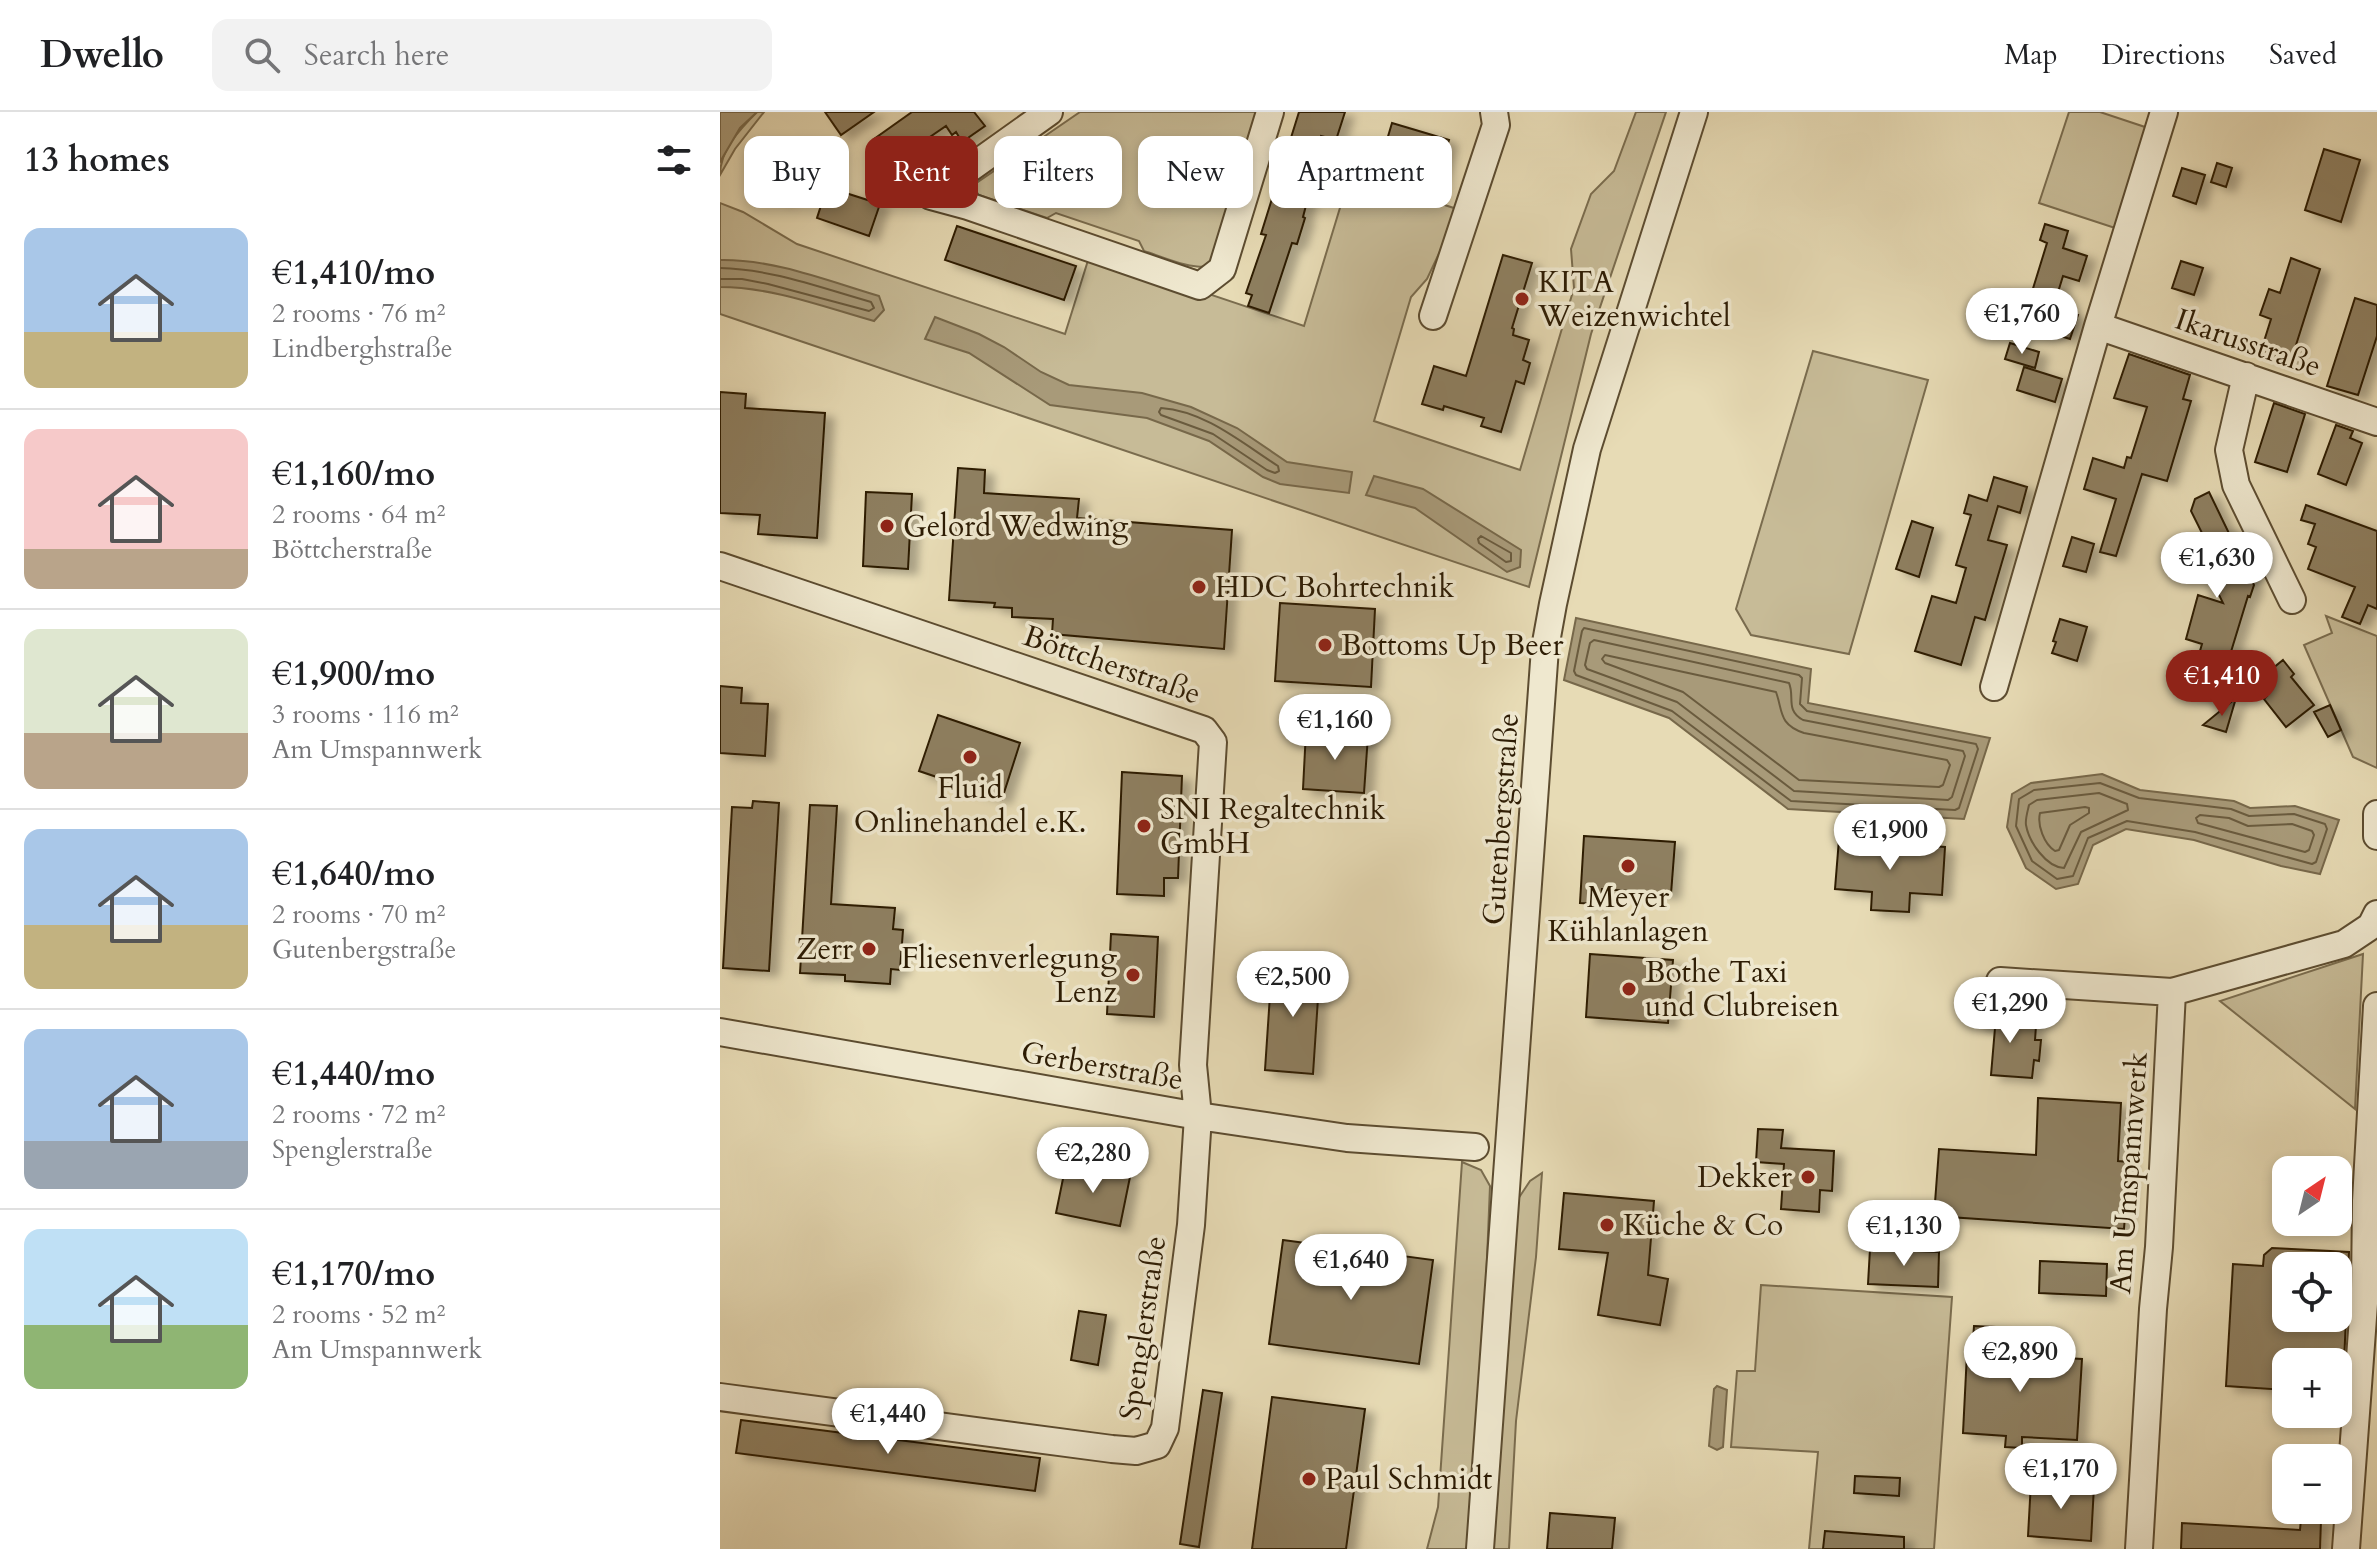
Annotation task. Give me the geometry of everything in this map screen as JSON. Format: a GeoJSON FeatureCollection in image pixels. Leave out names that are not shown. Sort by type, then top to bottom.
{"type":"FeatureCollection","features":[{"type":"Feature","properties":{"kind":"street"},"geometry":{"type":"LineString","coordinates":[[1049,112],[931,196],[1200,286],[1222,269],[1270,112]]}},
{"type":"Feature","properties":{"kind":"street"},"geometry":{"type":"LineString","coordinates":[[1433,316],[1496,125],[1494,112]]}},
{"type":"Feature","properties":{"kind":"street","name":"Gutenbergstraße"},"geometry":{"type":"LineString","coordinates":[[1480,1549],[1545,648],[1587,449],[1694,112]]}},
{"type":"Feature","properties":{"kind":"street"},"geometry":{"type":"LineString","coordinates":[[1994,687],[2098,326],[2164,112]]}},
{"type":"Feature","properties":{"kind":"street","name":"Ikarusstraße"},"geometry":{"type":"LineString","coordinates":[[2098,326],[2377,422]]}},
{"type":"Feature","properties":{"kind":"street"},"geometry":{"type":"LineString","coordinates":[[2246,376],[2229,450],[2236,485],[2292,600]]}},
{"type":"Feature","properties":{"kind":"street","name":"Böttcherstraße"},"geometry":{"type":"LineString","coordinates":[[720,566],[1204,730],[1213,742],[1193,1065],[1198,1116]]}},
{"type":"Feature","properties":{"kind":"street"},"geometry":{"type":"LineString","coordinates":[[2377,814],[2377,836]]}},
{"type":"Feature","properties":{"kind":"street"},"geometry":{"type":"LineString","coordinates":[[2000,981],[2172,992],[2344,944],[2375,927]]}},
{"type":"Feature","properties":{"kind":"street","name":"Am Umspannwerk"},"geometry":{"type":"LineString","coordinates":[[2139,1549],[2172,992]]}},
{"type":"Feature","properties":{"kind":"street"},"geometry":{"type":"LineString","coordinates":[[2346,1549],[2365,1290],[2366,1201],[2377,1006]]}},
{"type":"Feature","properties":{"kind":"street","name":"Gerberstraße"},"geometry":{"type":"LineString","coordinates":[[720,1032],[1198,1116],[1347,1138],[1475,1147]]}},
{"type":"Feature","properties":{"kind":"street","name":"Spenglerstraße"},"geometry":{"type":"LineString","coordinates":[[720,1397],[1112,1449],[1136,1451],[1157,1445],[1165,1428],[1176,1354],[1191,1225],[1198,1116]]}},
{"type":"Feature","properties":{"kind":"shaded area"},"geometry":{"type":"Polygon","coordinates":[[[757,112],[764,112],[744,136],[720,175],[723,157],[738,133],[757,112]]]}},
{"type":"Feature","properties":{"kind":"shaded area"},"geometry":{"type":"Polygon","coordinates":[[[1080,112],[1262,112],[1253,142],[1253,136],[1138,136],[1138,208],[1233,208],[1221,250],[1210,264],[1202,267],[1144,251],[1139,241],[1056,213],[1047,218],[1017,208],[1122,208],[1122,136],[1045,136],[1080,112]]]}},
{"type":"Feature","properties":{"kind":"shaded area"},"geometry":{"type":"Polygon","coordinates":[[[1636,112],[1666,112],[1591,334],[1529,587],[720,314],[720,203],[743,212],[797,244],[1065,334],[1090,254],[1304,326],[1340,208],[1452,207],[1457,209],[1450,230],[1427,279],[1411,297],[1374,421],[1520,470],[1574,288],[1571,249],[1591,194],[1614,171],[1636,112]]]}},
{"type":"Feature","properties":{"kind":"shaded area"},"geometry":{"type":"Polygon","coordinates":[[[2069,112],[2100,112],[2148,128],[2115,228],[2039,203],[2069,112]]]}},
{"type":"Feature","properties":{"kind":"shaded area"},"geometry":{"type":"Polygon","coordinates":[[[994,171],[994,200],[979,195],[978,182],[994,171]]]}},
{"type":"Feature","properties":{"kind":"shaded area"},"geometry":{"type":"Polygon","coordinates":[[[1813,351],[1928,380],[1849,654],[1751,635],[1736,609],[1813,351]]]}},
{"type":"Feature","properties":{"kind":"shaded area"},"geometry":{"type":"Polygon","coordinates":[[[2326,616],[2377,636],[2377,768],[2353,757],[2304,645],[2332,633],[2326,616]]]}},
{"type":"Feature","properties":{"kind":"shaded area"},"geometry":{"type":"Polygon","coordinates":[[[2363,954],[2355,1109],[2220,1001],[2363,954]]]}},
{"type":"Feature","properties":{"kind":"shaded area"},"geometry":{"type":"Polygon","coordinates":[[[1462,1162],[1481,1170],[1490,1186],[1481,1407],[1470,1549],[1427,1549],[1438,1507],[1462,1162]]]}},
{"type":"Feature","properties":{"kind":"shaded area"},"geometry":{"type":"Polygon","coordinates":[[[1542,1173],[1536,1257],[1516,1421],[1509,1549],[1493,1549],[1518,1199],[1530,1181],[1542,1173]]]}},
{"type":"Feature","properties":{"kind":"shaded area"},"geometry":{"type":"Polygon","coordinates":[[[1761,1285],[1952,1297],[1934,1549],[1809,1549],[1818,1452],[1731,1447],[1737,1371],[1755,1371],[1761,1285]]]}},
{"type":"Feature","properties":{"kind":"water"},"geometry":{"type":"Polygon","coordinates":[[[720,112],[757,112],[740,128],[720,162],[720,112]]]}},
{"type":"Feature","properties":{"kind":"water"},"geometry":{"type":"Polygon","coordinates":[[[720,260],[760,263],[821,278],[879,296],[884,310],[874,321],[778,294],[720,287],[720,260]]]}},
{"type":"Feature","properties":{"kind":"water"},"geometry":{"type":"Polygon","coordinates":[[[935,317],[979,334],[1041,372],[1069,385],[1142,393],[1191,407],[1237,428],[1287,462],[1352,472],[1349,493],[1280,484],[1263,477],[1209,441],[1147,418],[1050,405],[969,353],[925,339],[935,317]]]}},
{"type":"Feature","properties":{"kind":"water"},"geometry":{"type":"Polygon","coordinates":[[[1374,476],[1423,489],[1521,550],[1520,567],[1507,572],[1415,508],[1366,495],[1374,476]]]}},
{"type":"Feature","properties":{"kind":"water"},"geometry":{"type":"Polygon","coordinates":[[[1576,618],[1811,669],[1808,703],[1990,738],[1964,819],[1788,809],[1669,718],[1564,680],[1576,618]]]}},
{"type":"Feature","properties":{"kind":"water"},"geometry":{"type":"Polygon","coordinates":[[[2102,774],[2140,790],[2234,801],[2250,808],[2295,806],[2339,820],[2320,874],[2281,866],[2194,840],[2126,829],[2093,845],[2078,884],[2056,889],[2026,868],[2007,827],[2012,794],[2031,783],[2102,774]]]}},
{"type":"Feature","properties":{"kind":"water"},"geometry":{"type":"Polygon","coordinates":[[[1717,1386],[1727,1390],[1723,1447],[1717,1450],[1709,1446],[1714,1389],[1717,1386]]]}},
{"type":"Feature","properties":{"kind":"building"},"geometry":{"type":"Polygon","coordinates":[[[825,112],[874,112],[841,135],[825,112]]]}},
{"type":"Feature","properties":{"kind":"building"},"geometry":{"type":"Polygon","coordinates":[[[912,112],[974,112],[985,126],[971,136],[958,136],[956,132],[952,135],[946,126],[931,136],[878,136],[912,112]]]}},
{"type":"Feature","properties":{"kind":"building"},"geometry":{"type":"Polygon","coordinates":[[[1299,112],[1345,112],[1337,136],[1292,136],[1299,112]]]}},
{"type":"Feature","properties":{"kind":"building"},"geometry":{"type":"Polygon","coordinates":[[[1392,123],[1436,136],[1388,136],[1392,123]]]}},
{"type":"Feature","properties":{"kind":"building"},"geometry":{"type":"Polygon","coordinates":[[[2324,149],[2360,160],[2341,222],[2305,210],[2324,149]]]}},
{"type":"Feature","properties":{"kind":"building"},"geometry":{"type":"Polygon","coordinates":[[[2217,163],[2232,168],[2226,187],[2211,182],[2217,163]]]}},
{"type":"Feature","properties":{"kind":"building"},"geometry":{"type":"Polygon","coordinates":[[[2182,168],[2205,175],[2196,204],[2173,196],[2182,168]]]}},
{"type":"Feature","properties":{"kind":"building"},"geometry":{"type":"Polygon","coordinates":[[[849,194],[865,199],[865,208],[879,208],[869,236],[817,218],[820,208],[849,208],[849,194]]]}},
{"type":"Feature","properties":{"kind":"building"},"geometry":{"type":"Polygon","coordinates":[[[1269,208],[1305,208],[1297,244],[1292,243],[1269,313],[1248,306],[1252,295],[1246,293],[1266,235],[1261,234],[1269,208]]]}},
{"type":"Feature","properties":{"kind":"building"},"geometry":{"type":"Polygon","coordinates":[[[2045,224],[2068,231],[2063,248],[2087,256],[2079,281],[2063,276],[2055,302],[2031,295],[2047,243],[2040,240],[2045,224]]]}},
{"type":"Feature","properties":{"kind":"building"},"geometry":{"type":"Polygon","coordinates":[[[957,226],[1076,266],[1064,300],[945,260],[957,226]]]}},
{"type":"Feature","properties":{"kind":"building"},"geometry":{"type":"Polygon","coordinates":[[[1503,255],[1532,263],[1512,328],[1513,335],[1529,340],[1523,360],[1530,363],[1524,384],[1516,381],[1501,432],[1481,426],[1484,418],[1444,406],[1443,410],[1422,404],[1434,366],[1466,376],[1503,255]]]}},
{"type":"Feature","properties":{"kind":"building"},"geometry":{"type":"Polygon","coordinates":[[[2291,258],[2320,269],[2290,364],[2260,354],[2271,319],[2260,315],[2269,289],[2280,293],[2291,258]]]}},
{"type":"Feature","properties":{"kind":"building"},"geometry":{"type":"Polygon","coordinates":[[[2181,261],[2203,268],[2194,295],[2172,288],[2181,261]]]}},
{"type":"Feature","properties":{"kind":"building"},"geometry":{"type":"Polygon","coordinates":[[[2355,298],[2377,305],[2377,336],[2358,395],[2327,386],[2355,298]]]}},
{"type":"Feature","properties":{"kind":"building"},"geometry":{"type":"Polygon","coordinates":[[[2046,305],[2078,315],[2070,339],[2038,329],[2046,305]]]}},
{"type":"Feature","properties":{"kind":"building"},"geometry":{"type":"Polygon","coordinates":[[[2010,343],[2039,352],[2035,368],[2005,359],[2010,343]]]}},
{"type":"Feature","properties":{"kind":"building"},"geometry":{"type":"Polygon","coordinates":[[[2129,354],[2190,375],[2183,399],[2191,401],[2167,481],[2142,474],[2116,556],[2100,552],[2116,499],[2084,489],[2093,458],[2124,468],[2127,457],[2131,458],[2147,407],[2114,398],[2129,354]]]}},
{"type":"Feature","properties":{"kind":"building"},"geometry":{"type":"Polygon","coordinates":[[[2024,367],[2062,379],[2055,402],[2017,390],[2024,367]]]}},
{"type":"Feature","properties":{"kind":"building"},"geometry":{"type":"Polygon","coordinates":[[[720,392],[746,394],[745,408],[825,413],[817,538],[758,534],[760,515],[720,513],[720,392]]]}},
{"type":"Feature","properties":{"kind":"building"},"geometry":{"type":"Polygon","coordinates":[[[2274,403],[2305,414],[2287,472],[2255,462],[2274,403]]]}},
{"type":"Feature","properties":{"kind":"building"},"geometry":{"type":"Polygon","coordinates":[[[2336,425],[2353,431],[2350,438],[2362,443],[2346,485],[2318,474],[2336,425]]]}},
{"type":"Feature","properties":{"kind":"building"},"geometry":{"type":"Polygon","coordinates":[[[958,468],[985,470],[984,493],[1079,499],[1077,518],[1232,530],[1224,649],[1052,634],[1053,619],[1012,617],[1012,608],[994,607],[995,603],[949,600],[958,468]]]}},
{"type":"Feature","properties":{"kind":"building"},"geometry":{"type":"Polygon","coordinates":[[[1994,477],[2027,487],[2020,513],[1998,506],[1988,540],[2007,545],[1985,620],[1975,617],[1961,665],[1915,651],[1932,596],[1956,603],[1966,568],[1956,565],[1971,515],[1964,513],[1969,495],[1987,501],[1994,477]]]}},
{"type":"Feature","properties":{"kind":"building","name":"Gelord Wedwing"},"geometry":{"type":"Polygon","coordinates":[[[866,492],[912,494],[908,569],[863,566],[866,492]]]}},
{"type":"Feature","properties":{"kind":"building"},"geometry":{"type":"Polygon","coordinates":[[[2209,492],[2254,585],[2216,701],[2188,692],[2202,644],[2186,639],[2198,595],[2223,603],[2194,537],[2202,533],[2191,511],[2195,499],[2209,492]]]}},
{"type":"Feature","properties":{"kind":"building"},"geometry":{"type":"Polygon","coordinates":[[[2306,505],[2377,531],[2377,609],[2368,605],[2360,624],[2342,617],[2355,587],[2308,569],[2316,547],[2308,544],[2315,524],[2301,520],[2306,505]]]}},
{"type":"Feature","properties":{"kind":"building"},"geometry":{"type":"Polygon","coordinates":[[[1912,521],[1933,528],[1919,577],[1896,569],[1912,521]]]}},
{"type":"Feature","properties":{"kind":"building"},"geometry":{"type":"Polygon","coordinates":[[[2072,537],[2094,544],[2086,572],[2063,566],[2072,537]]]}},
{"type":"Feature","properties":{"kind":"building","name":"Bottoms Up Beer"},"geometry":{"type":"Polygon","coordinates":[[[1280,603],[1375,609],[1371,687],[1275,681],[1280,603]]]}},
{"type":"Feature","properties":{"kind":"building"},"geometry":{"type":"Polygon","coordinates":[[[2060,619],[2087,627],[2077,661],[2052,653],[2060,619]]]}},
{"type":"Feature","properties":{"kind":"building"},"geometry":{"type":"Polygon","coordinates":[[[2283,660],[2294,674],[2291,677],[2314,705],[2286,727],[2264,699],[2267,696],[2256,682],[2283,660]]]}},
{"type":"Feature","properties":{"kind":"building"},"geometry":{"type":"Polygon","coordinates":[[[720,686],[742,688],[741,703],[768,704],[765,756],[720,753],[720,686]]]}},
{"type":"Feature","properties":{"kind":"building"},"geometry":{"type":"Polygon","coordinates":[[[2236,698],[2226,732],[2203,725],[2236,698]]]}},
{"type":"Feature","properties":{"kind":"building"},"geometry":{"type":"Polygon","coordinates":[[[2330,705],[2341,730],[2328,737],[2314,712],[2330,705]]]}},
{"type":"Feature","properties":{"kind":"building","name":"Fluid Onlinehandel e.K."},"geometry":{"type":"Polygon","coordinates":[[[938,715],[1020,743],[1002,799],[919,771],[938,715]]]}},
{"type":"Feature","properties":{"kind":"building"},"geometry":{"type":"Polygon","coordinates":[[[1306,731],[1368,735],[1364,793],[1303,789],[1306,731]]]}},
{"type":"Feature","properties":{"kind":"building","name":"SNI Regaltechnik GmbH"},"geometry":{"type":"Polygon","coordinates":[[[1122,772],[1182,776],[1178,878],[1164,878],[1164,896],[1117,894],[1122,772]]]}},
{"type":"Feature","properties":{"kind":"building"},"geometry":{"type":"Polygon","coordinates":[[[753,801],[779,803],[769,971],[723,968],[732,807],[752,808],[753,801]]]}},
{"type":"Feature","properties":{"kind":"building"},"geometry":{"type":"Polygon","coordinates":[[[810,805],[837,806],[831,904],[895,908],[893,929],[903,930],[900,970],[891,969],[890,984],[845,981],[845,975],[800,973],[810,805]]]}},
{"type":"Feature","properties":{"kind":"building","name":"Meyer Kühlanlagen"},"geometry":{"type":"Polygon","coordinates":[[[1584,836],[1675,842],[1671,894],[1602,889],[1601,904],[1580,903],[1584,836]]]}},
{"type":"Feature","properties":{"kind":"building"},"geometry":{"type":"Polygon","coordinates":[[[1839,839],[1945,847],[1942,895],[1910,893],[1909,912],[1871,910],[1872,892],[1835,889],[1839,839]]]}},
{"type":"Feature","properties":{"kind":"building","name":"Fliesenverlegung Lenz"},"geometry":{"type":"Polygon","coordinates":[[[1111,934],[1158,937],[1154,1017],[1107,1014],[1111,934]]]}},
{"type":"Feature","properties":{"kind":"building","name":"Bothe Taxi und Clubreisen"},"geometry":{"type":"Polygon","coordinates":[[[1590,954],[1673,960],[1668,1023],[1586,1017],[1590,954]]]}},
{"type":"Feature","properties":{"kind":"building"},"geometry":{"type":"Polygon","coordinates":[[[1272,965],[1320,968],[1313,1074],[1265,1070],[1272,965]]]}},
{"type":"Feature","properties":{"kind":"building"},"geometry":{"type":"Polygon","coordinates":[[[1979,1003],[1998,1005],[1996,1022],[2036,1026],[2035,1040],[2041,1040],[2039,1061],[2034,1060],[2032,1078],[1991,1075],[1995,1028],[1977,1026],[1979,1003]]]}},
{"type":"Feature","properties":{"kind":"building"},"geometry":{"type":"Polygon","coordinates":[[[2038,1098],[2121,1103],[2118,1161],[2129,1162],[2124,1229],[1934,1216],[1939,1149],[2036,1155],[2038,1098]]]}},
{"type":"Feature","properties":{"kind":"building","name":"Dekker"},"geometry":{"type":"Polygon","coordinates":[[[1758,1129],[1783,1130],[1781,1148],[1834,1151],[1832,1191],[1820,1190],[1819,1212],[1781,1209],[1784,1164],[1756,1162],[1758,1129]]]}},
{"type":"Feature","properties":{"kind":"building"},"geometry":{"type":"Polygon","coordinates":[[[1066,1164],[1130,1177],[1120,1226],[1056,1213],[1066,1164]]]}},
{"type":"Feature","properties":{"kind":"building"},"geometry":{"type":"Polygon","coordinates":[[[1564,1193],[1654,1201],[1648,1275],[1668,1279],[1660,1325],[1598,1315],[1608,1253],[1559,1249],[1564,1193]]]}},
{"type":"Feature","properties":{"kind":"building"},"geometry":{"type":"Polygon","coordinates":[[[1283,1240],[1433,1260],[1419,1364],[1269,1344],[1283,1240]]]}},
{"type":"Feature","properties":{"kind":"building"},"geometry":{"type":"Polygon","coordinates":[[[2272,1248],[2349,1252],[2272,1252],[2272,1332],[2345,1332],[2345,1348],[2272,1348],[2272,1389],[2226,1386],[2233,1264],[2263,1266],[2264,1255],[2272,1248]]]}},
{"type":"Feature","properties":{"kind":"building"},"geometry":{"type":"Polygon","coordinates":[[[1870,1249],[1939,1252],[1938,1287],[1868,1284],[1870,1249]]]}},
{"type":"Feature","properties":{"kind":"building"},"geometry":{"type":"Polygon","coordinates":[[[2040,1261],[2107,1264],[2106,1296],[2039,1293],[2040,1261]]]}},
{"type":"Feature","properties":{"kind":"building"},"geometry":{"type":"Polygon","coordinates":[[[1079,1311],[1106,1315],[1098,1365],[1071,1360],[1079,1311]]]}},
{"type":"Feature","properties":{"kind":"building"},"geometry":{"type":"Polygon","coordinates":[[[1974,1326],[1995,1327],[1993,1354],[2082,1359],[2077,1440],[2022,1437],[2022,1448],[2005,1447],[2006,1436],[1963,1433],[1967,1353],[1972,1353],[1974,1326]]]}},
{"type":"Feature","properties":{"kind":"building"},"geometry":{"type":"Polygon","coordinates":[[[1203,1390],[1222,1393],[1199,1547],[1180,1544],[1203,1390]]]}},
{"type":"Feature","properties":{"kind":"building","name":"Paul Schmidt"},"geometry":{"type":"Polygon","coordinates":[[[1272,1397],[1365,1409],[1346,1549],[1252,1549],[1272,1397]]]}},
{"type":"Feature","properties":{"kind":"building"},"geometry":{"type":"Polygon","coordinates":[[[741,1420],[1040,1458],[1035,1491],[736,1453],[741,1420]]]}},
{"type":"Feature","properties":{"kind":"building"},"geometry":{"type":"Polygon","coordinates":[[[1855,1476],[1900,1478],[1899,1496],[1854,1493],[1855,1476]]]}},
{"type":"Feature","properties":{"kind":"building"},"geometry":{"type":"Polygon","coordinates":[[[2031,1482],[2094,1486],[2091,1541],[2028,1536],[2031,1482]]]}},
{"type":"Feature","properties":{"kind":"building"},"geometry":{"type":"Polygon","coordinates":[[[1550,1513],[1615,1518],[1612,1549],[1547,1549],[1550,1513]]]}},
{"type":"Feature","properties":{"kind":"building"},"geometry":{"type":"Polygon","coordinates":[[[2182,1523],[2300,1530],[2301,1524],[2321,1524],[2320,1549],[2181,1549],[2182,1523]]]}},
{"type":"Feature","properties":{"kind":"building"},"geometry":{"type":"Polygon","coordinates":[[[1825,1531],[1904,1537],[1904,1549],[1823,1549],[1825,1531]]]}},
{"type":"Feature","properties":{"kind":"place","name":"KITA Weizenwichtel"},"geometry":{"type":"Point","coordinates":[1522,299]}},
{"type":"Feature","properties":{"kind":"place","name":"Gelord Wedwing"},"geometry":{"type":"Point","coordinates":[887,526]}},
{"type":"Feature","properties":{"kind":"place","name":"HDC Bohrtechnik"},"geometry":{"type":"Point","coordinates":[1199,587]}},
{"type":"Feature","properties":{"kind":"place","name":"Bottoms Up Beer"},"geometry":{"type":"Point","coordinates":[1325,645]}},
{"type":"Feature","properties":{"kind":"place","name":"Fluid Onlinehandel e.K."},"geometry":{"type":"Point","coordinates":[970,757]}},
{"type":"Feature","properties":{"kind":"place","name":"SNI Regaltechnik GmbH"},"geometry":{"type":"Point","coordinates":[1144,826]}},
{"type":"Feature","properties":{"kind":"place","name":"Meyer Kühlanlagen"},"geometry":{"type":"Point","coordinates":[1628,866]}},
{"type":"Feature","properties":{"kind":"place","name":"Zerr"},"geometry":{"type":"Point","coordinates":[869,949]}},
{"type":"Feature","properties":{"kind":"place","name":"Fliesenverlegung Lenz"},"geometry":{"type":"Point","coordinates":[1133,975]}},
{"type":"Feature","properties":{"kind":"place","name":"Bothe Taxi und Clubreisen"},"geometry":{"type":"Point","coordinates":[1629,989]}},
{"type":"Feature","properties":{"kind":"place","name":"Dekker"},"geometry":{"type":"Point","coordinates":[1808,1177]}},
{"type":"Feature","properties":{"kind":"place","name":"Küche & Co"},"geometry":{"type":"Point","coordinates":[1607,1225]}},
{"type":"Feature","properties":{"kind":"place","name":"Paul Schmidt"},"geometry":{"type":"Point","coordinates":[1309,1479]}}]}
